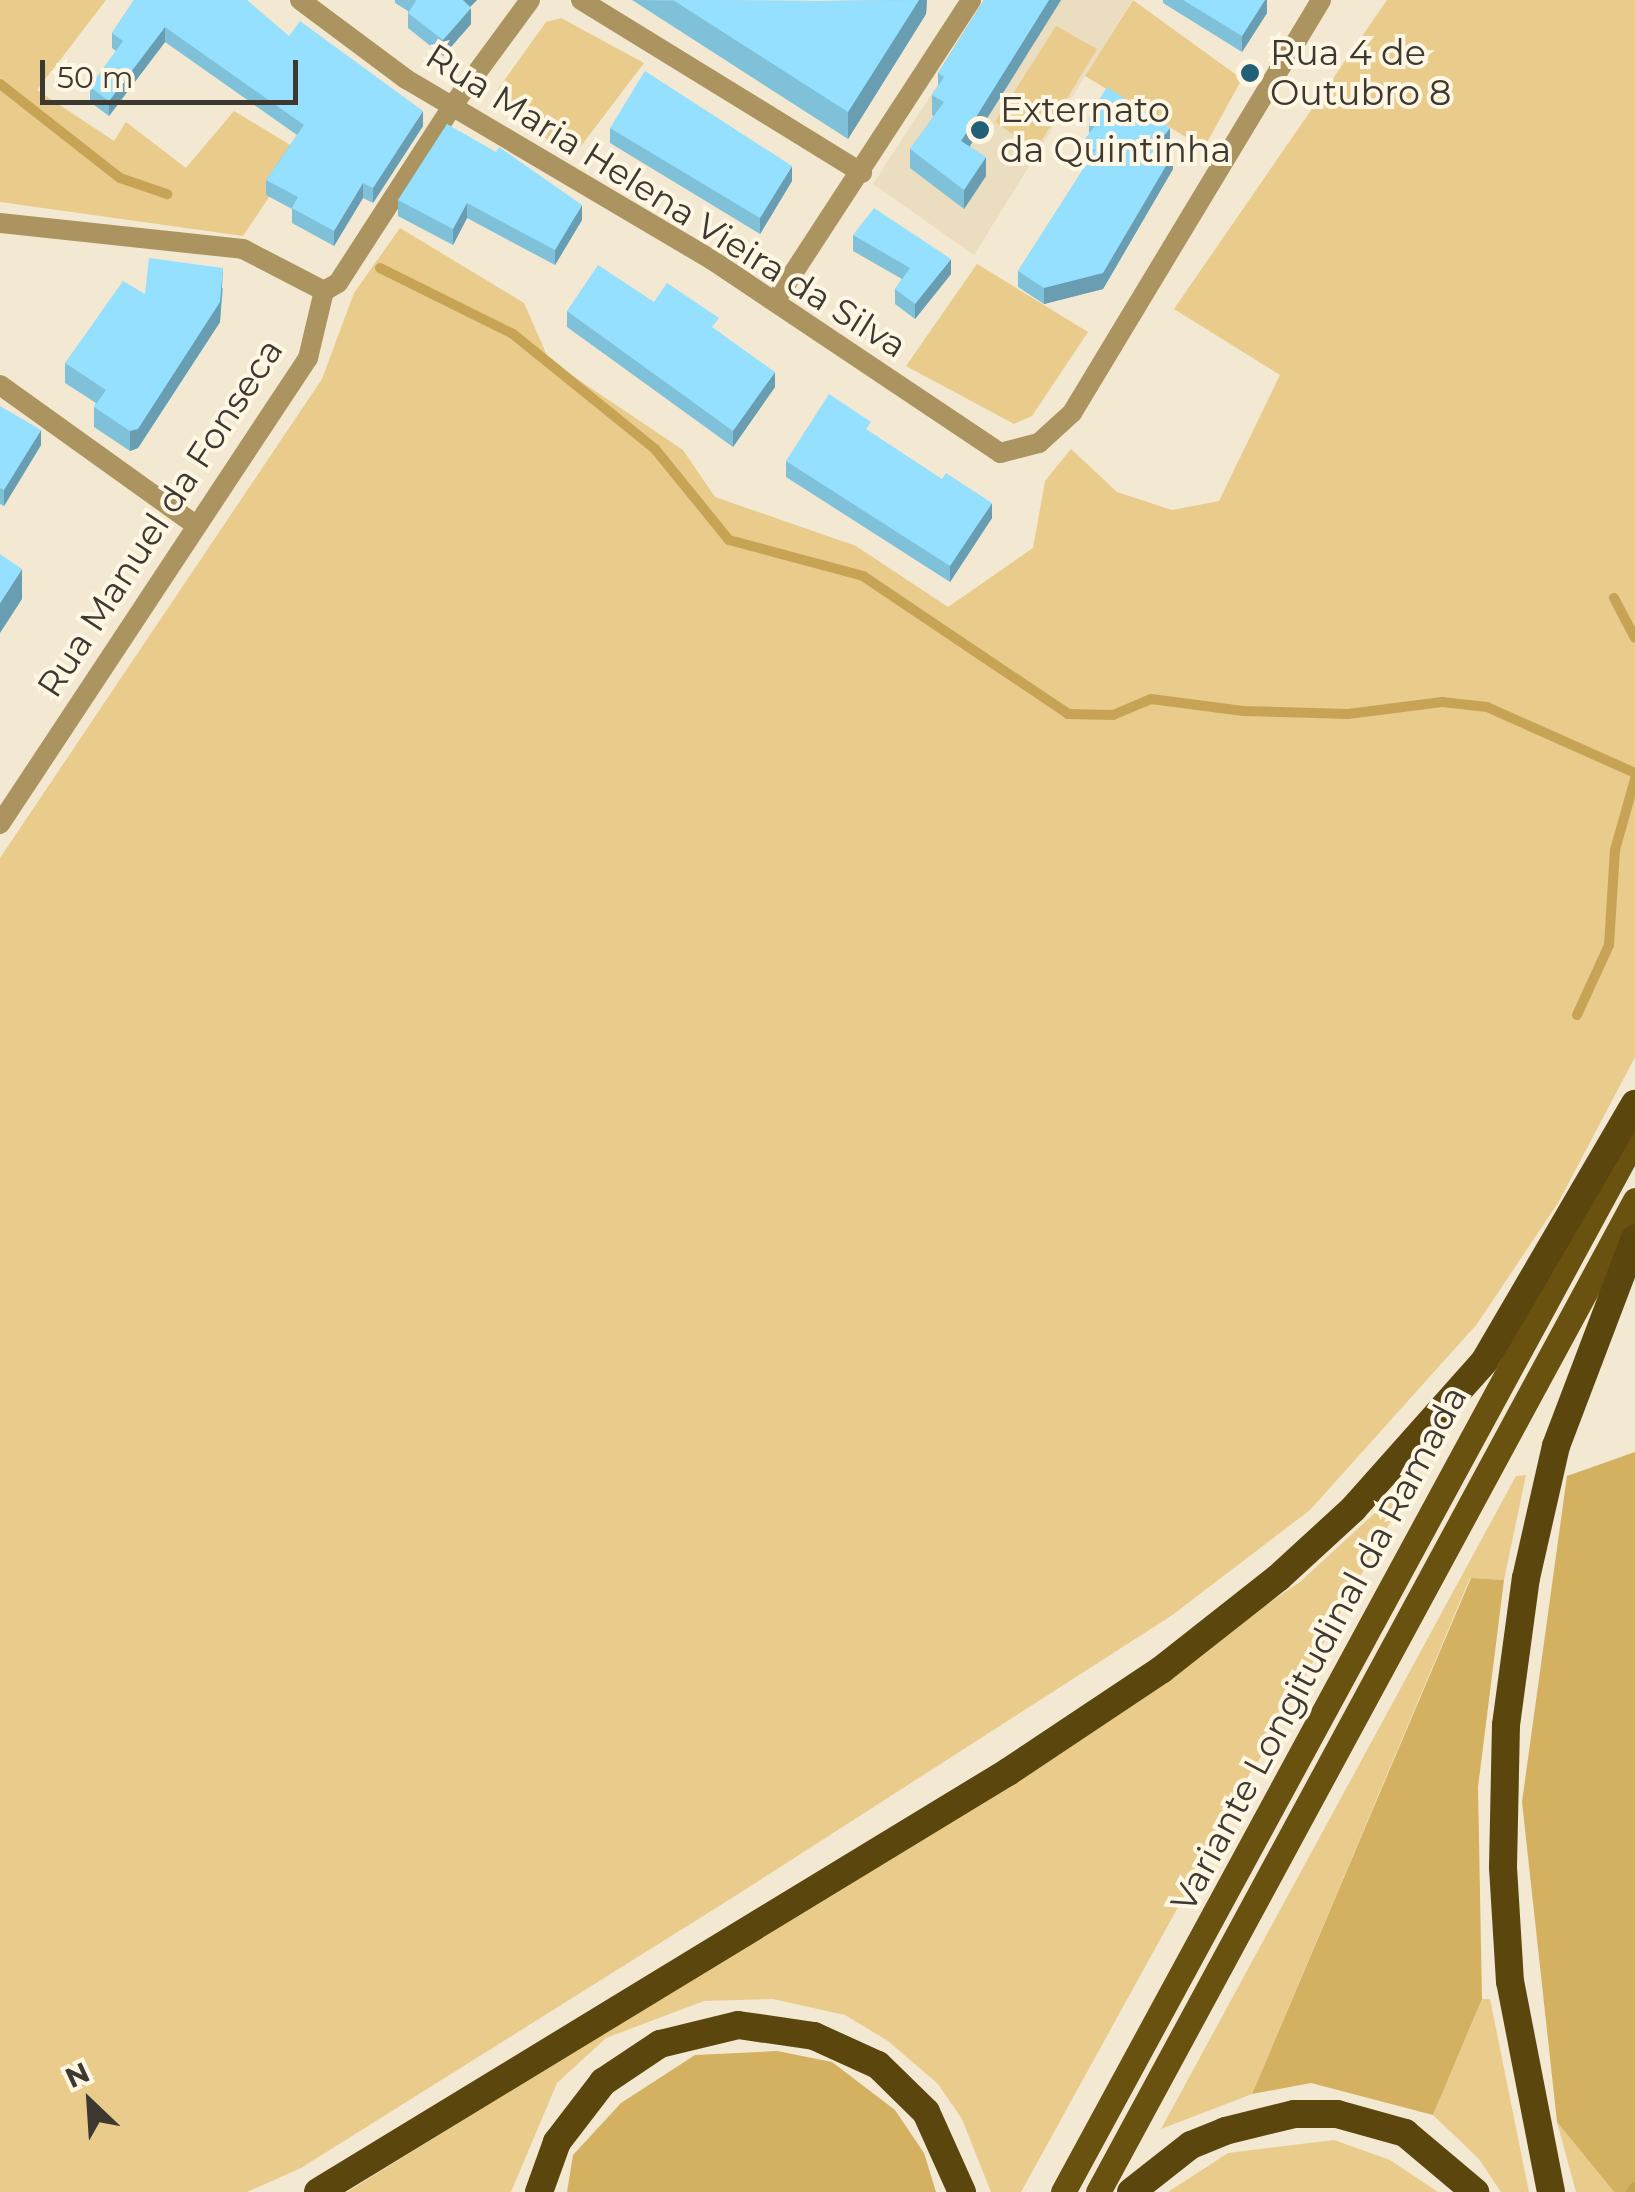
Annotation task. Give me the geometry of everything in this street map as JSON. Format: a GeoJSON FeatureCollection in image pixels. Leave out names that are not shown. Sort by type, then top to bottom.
{"type":"FeatureCollection","features":[{"type":"Feature","properties":{"kind":"highway"},"geometry":{"type":"LineString","coordinates":[[318,2192],[1008,1772],[1161,1670],[1278,1578],[1353,1509],[1484,1362],[1635,1104]]}},
{"type":"Feature","properties":{"kind":"highway"},"geometry":{"type":"LineString","coordinates":[[1551,2192],[1510,1982],[1503,1867],[1506,1725],[1526,1578],[1556,1446],[1635,1238]]}},
{"type":"Feature","properties":{"kind":"highway"},"geometry":{"type":"LineString","coordinates":[[539,2192],[556,2142],[603,2082],[660,2044],[738,2025],[814,2036],[878,2065],[926,2112],[962,2192]]}},
{"type":"Feature","properties":{"kind":"highway"},"geometry":{"type":"LineString","coordinates":[[1130,2192],[1191,2145],[1224,2131],[1294,2114],[1337,2114],[1404,2132],[1475,2192]]}},
{"type":"Feature","properties":{"kind":"main road","name":"Variante Longitudinal da Ramada"},"geometry":{"type":"LineString","coordinates":[[1063,2192],[1635,1138]]}},
{"type":"Feature","properties":{"kind":"main road","name":"Variante Longitudinal da Ramada"},"geometry":{"type":"LineString","coordinates":[[1098,2192],[1635,1200]]}},
{"type":"Feature","properties":{"kind":"street","name":"Rua Maria Helena Vieira da Silva"},"geometry":{"type":"LineString","coordinates":[[300,0],[452,105],[775,300],[1000,453],[1038,443],[1072,413],[1321,0]]}},
{"type":"Feature","properties":{"kind":"street","name":"Rua Manuel da Fonseca"},"geometry":{"type":"LineString","coordinates":[[0,824],[308,358],[331,287],[452,105],[530,0]]}},
{"type":"Feature","properties":{"kind":"street"},"geometry":{"type":"LineString","coordinates":[[582,0],[862,173]]}},
{"type":"Feature","properties":{"kind":"street"},"geometry":{"type":"LineString","coordinates":[[775,300],[862,173],[971,0]]}},
{"type":"Feature","properties":{"kind":"street"},"geometry":{"type":"LineString","coordinates":[[0,222],[243,249],[331,287]]}},
{"type":"Feature","properties":{"kind":"street"},"geometry":{"type":"LineString","coordinates":[[0,384],[197,526]]}},
{"type":"Feature","properties":{"kind":"shaded area"},"geometry":{"type":"Polygon","coordinates":[[[0,0],[106,0],[37,90],[114,141],[126,122],[186,168],[234,111],[300,151],[243,236],[0,202],[0,0]]]}},
{"type":"Feature","properties":{"kind":"shaded area","name":"Externato da Quintinha"},"geometry":{"type":"Polygon","coordinates":[[[993,0],[1132,0],[974,255],[873,184],[993,0]]]}},
{"type":"Feature","properties":{"kind":"shaded area"},"geometry":{"type":"Polygon","coordinates":[[[1133,0],[1242,79],[1204,148],[1085,76],[1133,0]]]}},
{"type":"Feature","properties":{"kind":"shaded area"},"geometry":{"type":"Polygon","coordinates":[[[1387,0],[1635,0],[1635,1057],[1558,1203],[1477,1324],[1310,1510],[1171,1616],[735,1896],[301,2168],[247,2192],[0,2192],[0,858],[322,379],[354,293],[400,228],[524,303],[549,360],[683,450],[715,497],[856,546],[948,607],[1033,548],[1045,481],[1071,449],[1117,492],[1172,510],[1219,501],[1280,375],[1174,309],[1387,0]]]}},
{"type":"Feature","properties":{"kind":"shaded area"},"geometry":{"type":"Polygon","coordinates":[[[561,18],[644,63],[572,158],[502,106],[498,89],[546,22],[561,18]]]}},
{"type":"Feature","properties":{"kind":"shaded area"},"geometry":{"type":"Polygon","coordinates":[[[1056,26],[1097,49],[1036,150],[995,122],[1056,26]]]}},
{"type":"Feature","properties":{"kind":"shaded area"},"geometry":{"type":"Polygon","coordinates":[[[977,264],[1088,332],[1032,416],[1014,424],[906,366],[977,264]]]}},
{"type":"Feature","properties":{"kind":"shaded area"},"geometry":{"type":"Polygon","coordinates":[[[1635,1452],[1635,2192],[1614,2192],[1557,2122],[1522,1802],[1567,1476],[1635,1452]]]}},
{"type":"Feature","properties":{"kind":"shaded area"},"geometry":{"type":"Polygon","coordinates":[[[1526,1475],[1504,1580],[1470,1578],[1252,2094],[1161,2129],[1516,1476],[1526,1475]]]}},
{"type":"Feature","properties":{"kind":"shaded area"},"geometry":{"type":"Polygon","coordinates":[[[1404,1486],[1410,1486],[1021,2192],[991,2192],[962,2119],[938,2084],[888,2041],[845,2015],[773,1999],[704,2001],[606,2038],[557,2083],[511,2192],[347,2192],[944,1822],[1300,1582],[1404,1486]]]}},
{"type":"Feature","properties":{"kind":"shaded area"},"geometry":{"type":"Polygon","coordinates":[[[1471,1578],[1504,1580],[1478,1787],[1482,1999],[1433,2115],[1311,2083],[1252,2094],[1471,1578]]]}},
{"type":"Feature","properties":{"kind":"shaded area"},"geometry":{"type":"Polygon","coordinates":[[[1482,1999],[1490,1999],[1529,2192],[1501,2192],[1479,2159],[1433,2115],[1482,1999]]]}},
{"type":"Feature","properties":{"kind":"shaded area"},"geometry":{"type":"Polygon","coordinates":[[[777,2051],[832,2062],[895,2110],[924,2153],[936,2192],[567,2192],[573,2155],[621,2103],[695,2055],[777,2051]]]}},
{"type":"Feature","properties":{"kind":"shaded area"},"geometry":{"type":"Polygon","coordinates":[[[1557,2122],[1614,2192],[1576,2192],[1557,2122]]]}},
{"type":"Feature","properties":{"kind":"shaded area"},"geometry":{"type":"Polygon","coordinates":[[[1334,2140],[1390,2160],[1438,2192],[1168,2192],[1228,2153],[1334,2140]]]}},
{"type":"Feature","properties":{"kind":"building"},"geometry":{"type":"Polygon","coordinates":[[[134,0],[247,0],[289,36],[300,21],[423,111],[373,188],[363,183],[334,231],[292,208],[298,197],[266,180],[304,125],[165,27],[109,101],[90,87],[123,41],[112,33],[134,0]]]}},
{"type":"Feature","properties":{"kind":"building"},"geometry":{"type":"Polygon","coordinates":[[[415,0],[463,0],[471,8],[443,40],[408,13],[415,0]]]}},
{"type":"Feature","properties":{"kind":"building"},"geometry":{"type":"Polygon","coordinates":[[[673,0],[820,1],[919,0],[848,112],[673,0]]]}},
{"type":"Feature","properties":{"kind":"building"},"geometry":{"type":"Polygon","coordinates":[[[984,0],[1049,0],[961,141],[986,157],[964,190],[910,149],[944,102],[932,95],[944,77],[938,73],[984,0]]]}},
{"type":"Feature","properties":{"kind":"building"},"geometry":{"type":"Polygon","coordinates":[[[1183,0],[1265,0],[1242,36],[1183,0]]]}},
{"type":"Feature","properties":{"kind":"building"},"geometry":{"type":"Polygon","coordinates":[[[645,71],[792,166],[760,218],[610,128],[645,71]]]}},
{"type":"Feature","properties":{"kind":"building"},"geometry":{"type":"Polygon","coordinates":[[[1107,87],[1170,128],[1157,144],[1173,154],[1103,273],[1044,288],[1018,271],[1095,150],[1083,142],[1097,123],[1089,116],[1107,87]]]}},
{"type":"Feature","properties":{"kind":"building"},"geometry":{"type":"Polygon","coordinates":[[[447,124],[496,152],[499,147],[582,205],[555,250],[467,203],[453,229],[398,200],[447,124]]]}},
{"type":"Feature","properties":{"kind":"building"},"geometry":{"type":"Polygon","coordinates":[[[874,208],[951,259],[915,304],[895,289],[910,268],[853,235],[874,208]]]}},
{"type":"Feature","properties":{"kind":"building"},"geometry":{"type":"Polygon","coordinates":[[[149,258],[223,268],[220,302],[138,429],[130,431],[94,407],[106,390],[65,363],[123,281],[145,294],[149,258]]]}},
{"type":"Feature","properties":{"kind":"building"},"geometry":{"type":"Polygon","coordinates":[[[598,265],[654,302],[667,283],[719,318],[712,327],[775,372],[733,431],[567,311],[598,265]]]}},
{"type":"Feature","properties":{"kind":"building"},"geometry":{"type":"Polygon","coordinates":[[[829,394],[871,422],[866,429],[942,479],[946,473],[992,503],[950,566],[786,461],[829,394]]]}},
{"type":"Feature","properties":{"kind":"building"},"geometry":{"type":"Polygon","coordinates":[[[0,406],[41,430],[4,490],[0,488],[0,406]]]}},
{"type":"Feature","properties":{"kind":"building"},"geometry":{"type":"Polygon","coordinates":[[[0,554],[22,569],[0,603],[0,554]]]}},
{"type":"Feature","properties":{"kind":"waterway"},"geometry":{"type":"LineString","coordinates":[[0,84],[120,178],[167,194]]}},
{"type":"Feature","properties":{"kind":"waterway"},"geometry":{"type":"LineString","coordinates":[[380,268],[513,334],[655,449],[729,540],[863,576],[1068,714],[1113,715],[1151,699],[1243,711],[1348,714],[1442,702],[1487,707],[1635,773]]}},
{"type":"Feature","properties":{"kind":"waterway"},"geometry":{"type":"LineString","coordinates":[[1614,598],[1635,638]]}},
{"type":"Feature","properties":{"kind":"waterway"},"geometry":{"type":"LineString","coordinates":[[1577,1015],[1609,945],[1615,850],[1635,779]]}},
{"type":"Feature","properties":{"kind":"waterway"},"geometry":{"type":"LineString","coordinates":[[1631,2192],[1635,2187]]}},
{"type":"Feature","properties":{"kind":"place","name":"Rua 4 de Outubro 8"},"geometry":{"type":"Point","coordinates":[1250,73]}},
{"type":"Feature","properties":{"kind":"place","name":"Externato da Quintinha"},"geometry":{"type":"Point","coordinates":[980,130]}}]}
